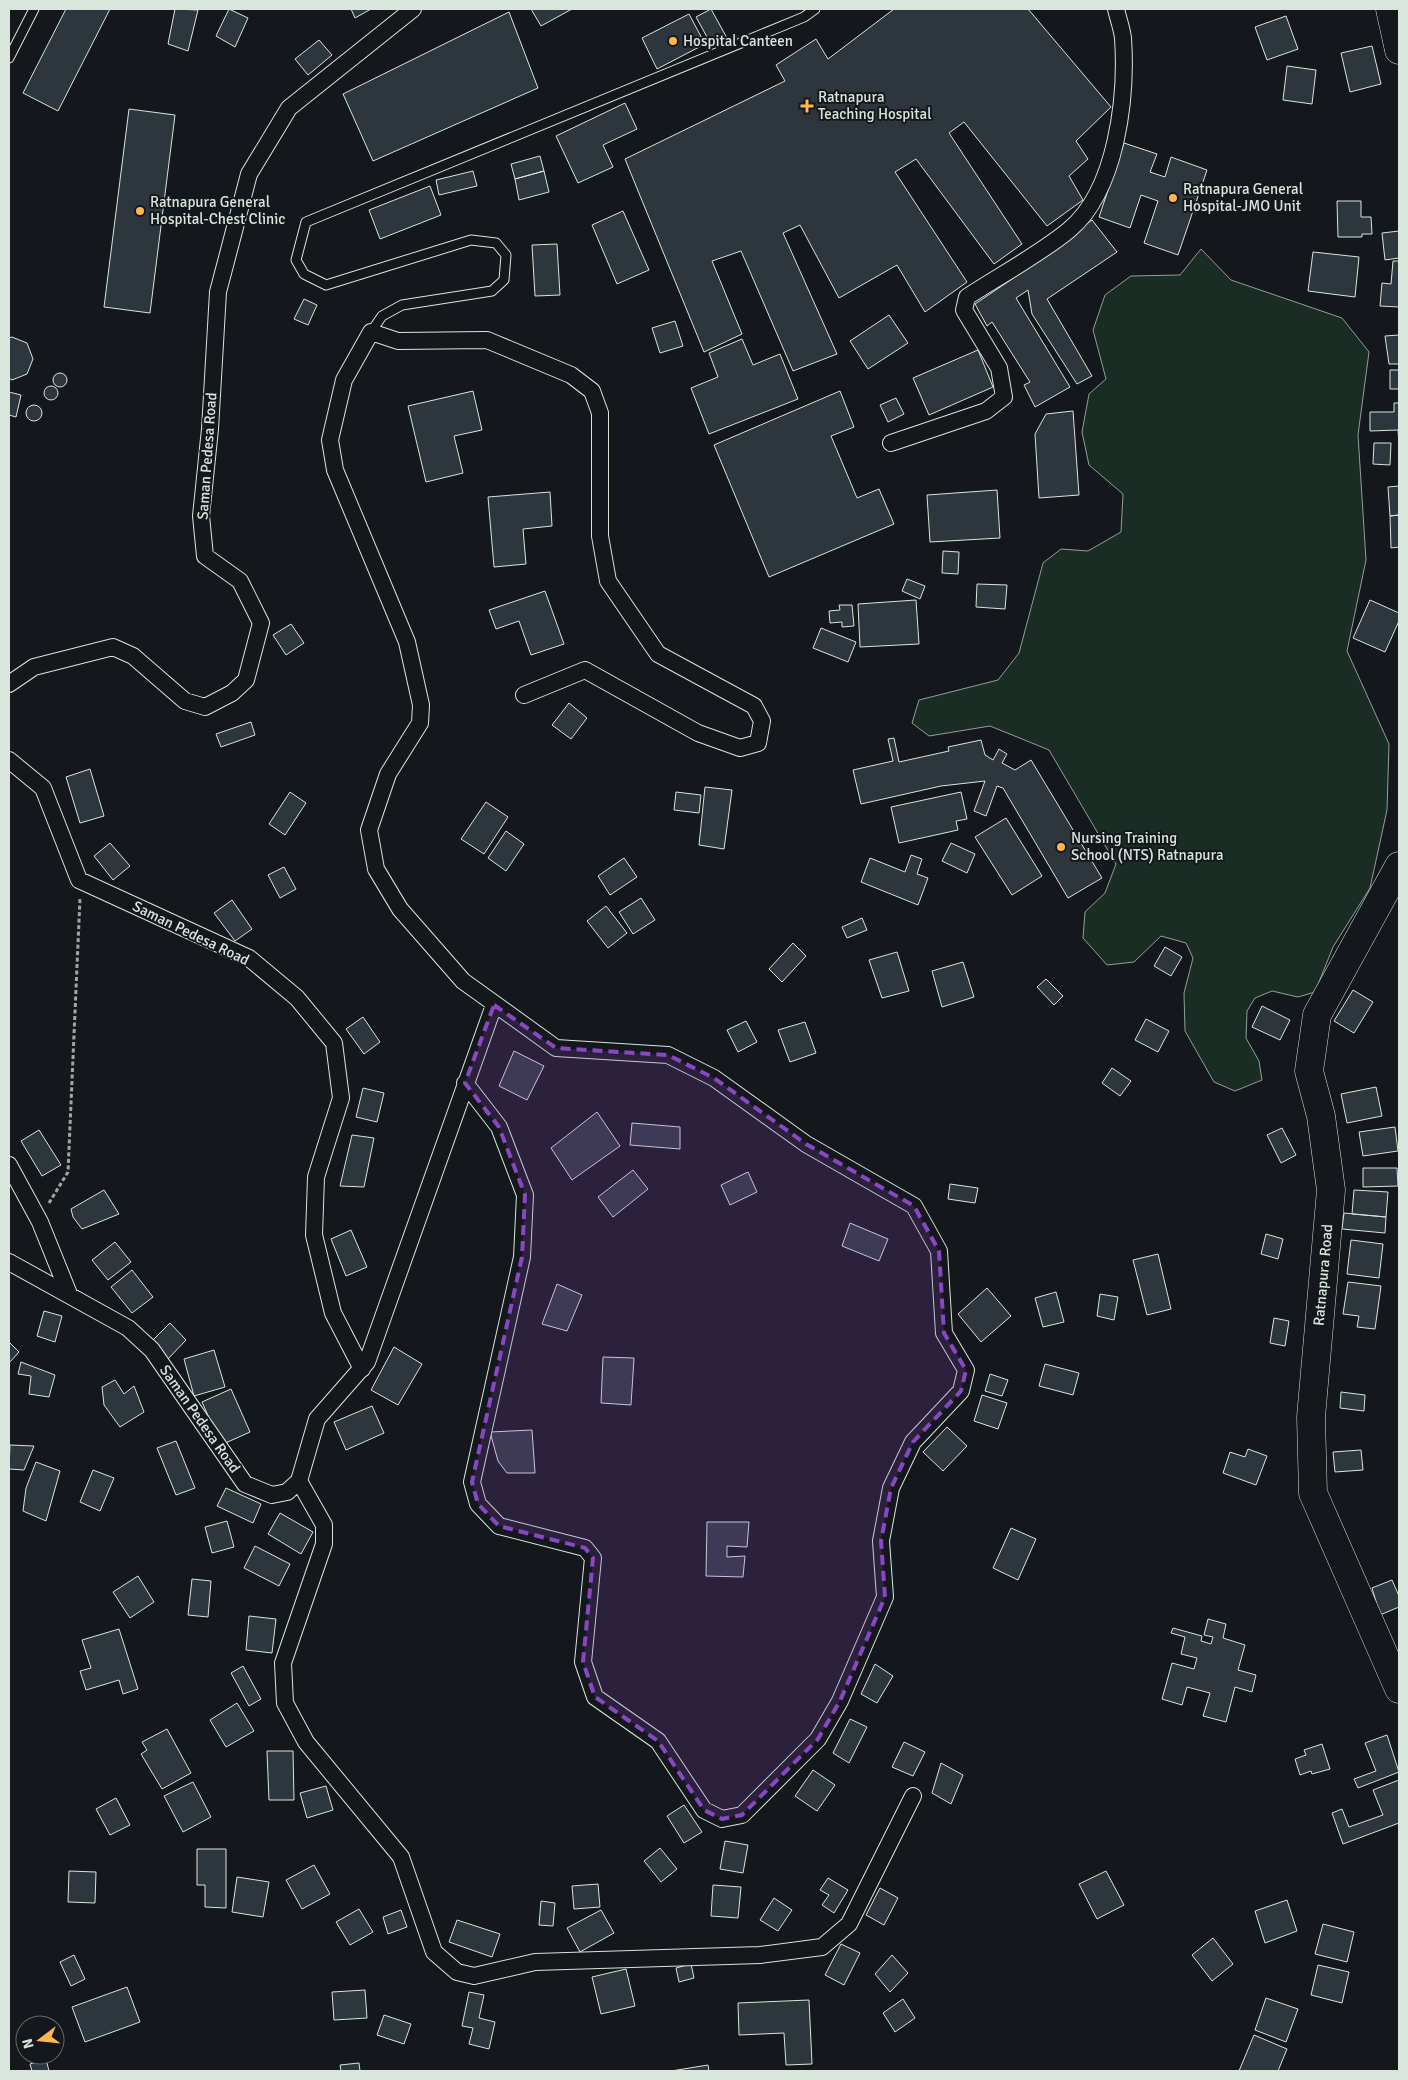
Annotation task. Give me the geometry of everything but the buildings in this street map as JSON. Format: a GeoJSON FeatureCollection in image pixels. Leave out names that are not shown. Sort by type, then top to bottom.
{"type":"FeatureCollection","features":[{"type":"Feature","properties":{"kind":"highway"},"geometry":{"type":"LineString","coordinates":[[1390,9],[1399,50]]}},
{"type":"Feature","properties":{"kind":"highway","name":"Ratnapura Road"},"geometry":{"type":"LineString","coordinates":[[1399,866],[1317,1015],[1309,1071],[1321,1116],[1330,1190],[1311,1417],[1313,1493],[1399,1689]]}},
{"type":"Feature","properties":{"kind":"street","name":"Saman Pedesa Road"},"geometry":{"type":"LineString","coordinates":[[9,684],[34,667],[113,647],[133,656],[185,701],[205,707],[232,693],[246,680],[261,623],[240,581],[205,556],[202,516],[210,429],[218,292],[249,174],[289,108],[413,9]]}},
{"type":"Feature","properties":{"kind":"street"},"geometry":{"type":"LineString","coordinates":[[891,444],[986,411],[1004,397],[999,368],[964,310],[967,297],[1069,230],[1089,208],[1105,174],[1122,112],[1123,37],[1116,9]]}},
{"type":"Feature","properties":{"kind":"street"},"geometry":{"type":"LineString","coordinates":[[465,1083],[499,1127],[525,1194],[522,1257],[472,1482],[478,1504],[498,1526],[585,1548],[593,1558],[583,1662],[595,1697],[658,1741],[704,1810],[722,1819],[742,1815],[818,1739],[840,1702],[885,1597],[881,1541],[891,1488],[913,1442],[961,1392],[966,1370],[944,1333],[939,1251],[914,1206],[806,1144],[714,1078],[668,1055],[556,1048],[463,981],[400,909],[376,869],[368,830],[388,774],[420,723],[421,705],[407,642],[335,470],[330,440],[344,380],[371,332],[398,341],[486,340],[571,374],[592,391],[600,413],[600,536],[608,581],[658,654],[754,706],[762,721],[758,742],[740,748],[698,733],[585,670],[524,695]]}},
{"type":"Feature","properties":{"kind":"street"},"geometry":{"type":"LineString","coordinates":[[9,760],[44,788],[79,880]]}},
{"type":"Feature","properties":{"kind":"street","name":"Saman Pedesa Road"},"geometry":{"type":"LineString","coordinates":[[79,880],[249,958],[296,998],[334,1043],[341,1098],[316,1177],[314,1235],[333,1313],[362,1369]]}},
{"type":"Feature","properties":{"kind":"street"},"geometry":{"type":"LineString","coordinates":[[494,1005],[367,1362],[317,1419],[299,1481],[324,1525],[324,1544],[283,1663],[285,1703],[306,1742],[401,1857],[434,1952],[457,1972],[474,1976],[535,1962],[760,1955],[822,1947],[849,1924],[913,1796]]}},
{"type":"Feature","properties":{"kind":"street"},"geometry":{"type":"LineString","coordinates":[[9,1166],[40,1222],[69,1294]]}},
{"type":"Feature","properties":{"kind":"street","name":"Saman Pedesa Road"},"geometry":{"type":"LineString","coordinates":[[9,1262],[128,1328],[152,1350],[245,1484],[272,1495],[287,1492],[299,1481]]}},
{"type":"Feature","properties":{"kind":"lane"},"geometry":{"type":"LineString","coordinates":[[9,58],[34,9]]}},
{"type":"Feature","properties":{"kind":"lane"},"geometry":{"type":"LineString","coordinates":[[371,332],[382,316],[402,305],[492,291],[504,280],[506,255],[496,243],[471,240],[326,284],[304,274],[296,260],[306,222],[804,17],[815,9]]}},
{"type":"Feature","properties":{"kind":"path"},"geometry":{"type":"LineString","coordinates":[[40,1222],[46,1206],[68,1172],[70,1099],[80,922],[79,880]]}},
{"type":"Feature","properties":{"kind":"highlighted area"},"geometry":{"type":"Polygon","coordinates":[[[494,1005],[556,1048],[668,1055],[714,1078],[806,1144],[914,1206],[939,1251],[944,1333],[966,1370],[961,1391],[913,1442],[891,1488],[881,1541],[885,1597],[840,1701],[818,1739],[742,1815],[722,1819],[704,1810],[658,1741],[595,1697],[583,1662],[593,1558],[585,1548],[499,1526],[478,1504],[472,1482],[522,1257],[525,1195],[499,1127],[465,1083],[494,1005]]]}},
{"type":"Feature","properties":{"kind":"green space"},"geometry":{"type":"Polygon","coordinates":[[[1201,249],[1231,280],[1342,318],[1369,352],[1358,435],[1366,560],[1347,651],[1389,744],[1387,810],[1370,888],[1333,947],[1315,992],[1298,997],[1272,991],[1255,998],[1247,1011],[1246,1038],[1259,1061],[1262,1080],[1235,1091],[1214,1082],[1185,1031],[1184,993],[1193,958],[1186,943],[1161,936],[1134,962],[1107,965],[1083,938],[1085,912],[1105,893],[1116,864],[1049,750],[990,726],[929,736],[912,723],[919,700],[998,680],[1019,653],[1043,563],[1061,549],[1088,551],[1121,532],[1123,494],[1089,465],[1082,432],[1089,394],[1106,379],[1093,330],[1105,295],[1131,276],[1180,275],[1201,249]]]}},
{"type":"Feature","properties":{"kind":"place","name":"Hospital Canteen"},"geometry":{"type":"Point","coordinates":[673,41]}},
{"type":"Feature","properties":{"kind":"place","name":"Ratnapura Teaching Hospital"},"geometry":{"type":"Point","coordinates":[807,106]}},
{"type":"Feature","properties":{"kind":"place","name":"Ratnapura General Hospital-JMO Unit"},"geometry":{"type":"Point","coordinates":[1173,198]}},
{"type":"Feature","properties":{"kind":"place","name":"Ratnapura General Hospital-Chest Clinic"},"geometry":{"type":"Point","coordinates":[140,211]}},
{"type":"Feature","properties":{"kind":"place","name":"Nursing Training School (NTS) Ratnapura"},"geometry":{"type":"Point","coordinates":[1061,847]}}]}
